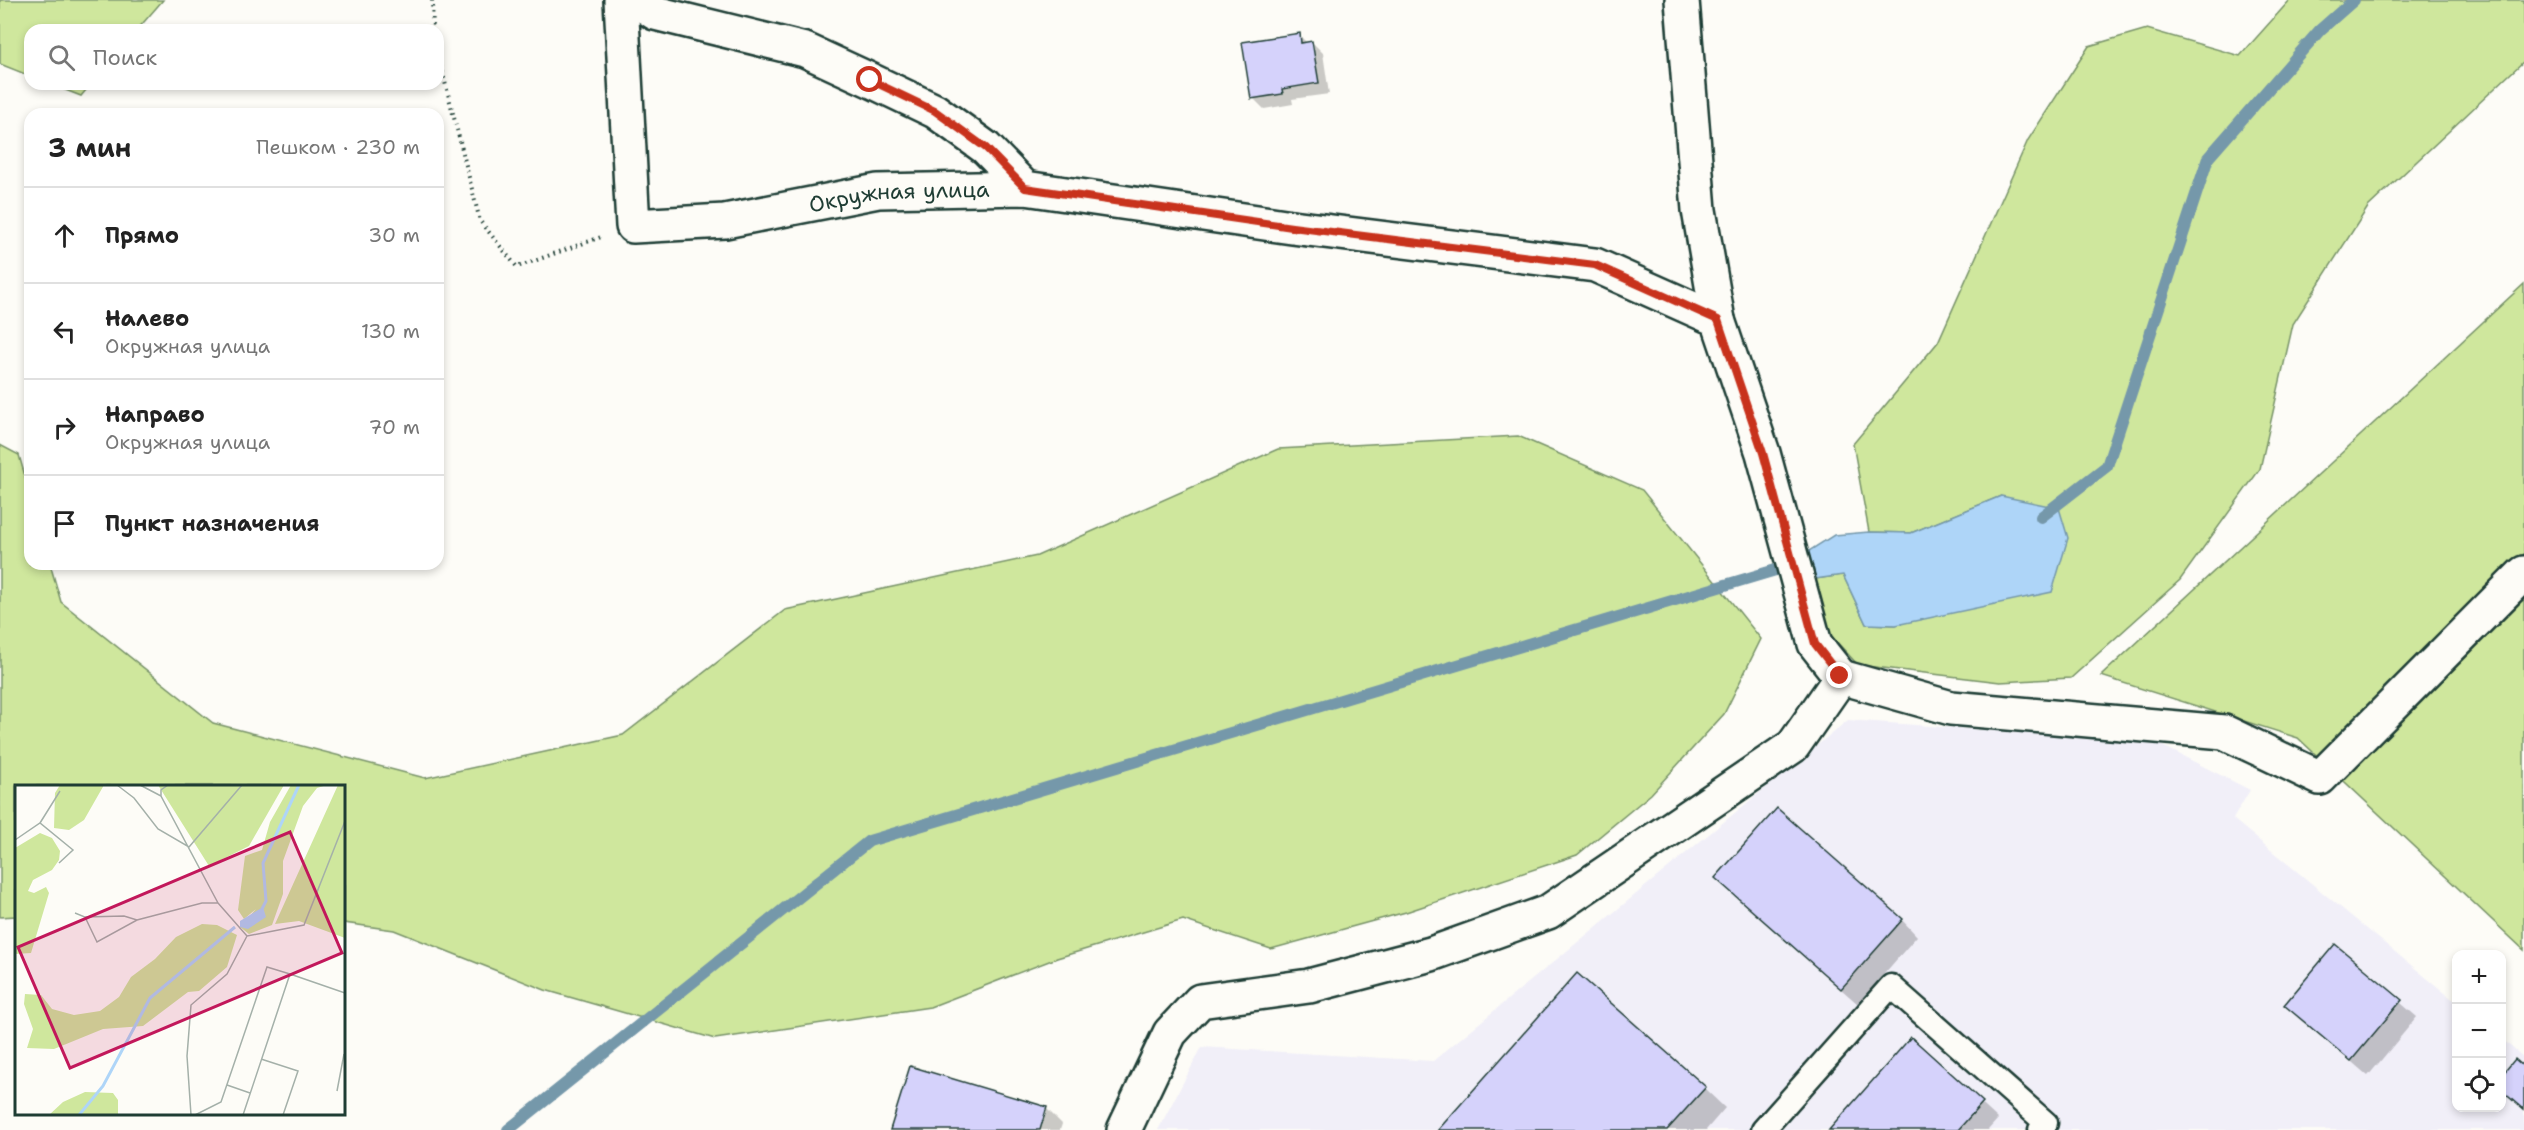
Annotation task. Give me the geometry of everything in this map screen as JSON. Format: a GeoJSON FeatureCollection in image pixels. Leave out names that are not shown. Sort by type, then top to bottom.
{"type":"FeatureCollection","features":[{"type":"Feature","properties":{"kind":"street"},"geometry":{"type":"LineString","coordinates":[[621,0],[633,226]]}},
{"type":"Feature","properties":{"kind":"street"},"geometry":{"type":"LineString","coordinates":[[636,0],[655,13],[805,50],[926,107],[986,148],[1025,188]]}},
{"type":"Feature","properties":{"kind":"street"},"geometry":{"type":"LineString","coordinates":[[1682,0],[1699,210],[1718,320],[1763,453],[1815,644],[1840,676],[1951,708],[2224,732],[2320,778],[2524,573]]}},
{"type":"Feature","properties":{"kind":"street","name":"Окружная улица"},"geometry":{"type":"LineString","coordinates":[[633,226],[725,221],[878,191],[1025,188],[1292,227],[1595,265],[1718,320]]}},
{"type":"Feature","properties":{"kind":"street"},"geometry":{"type":"LineString","coordinates":[[1124,1130],[1170,1033],[1200,1001],[1309,986],[1431,954],[1548,912],[1793,746],[1840,676]]}},
{"type":"Feature","properties":{"kind":"lane"},"geometry":{"type":"LineString","coordinates":[[1763,1130],[1891,986],[2047,1128]]}},
{"type":"Feature","properties":{"kind":"path"},"geometry":{"type":"LineString","coordinates":[[432,0],[433,24]]}},
{"type":"Feature","properties":{"kind":"path"},"geometry":{"type":"LineString","coordinates":[[444,78],[480,221],[517,267],[633,226]]}},
{"type":"Feature","properties":{"kind":"shaded area"},"geometry":{"type":"Polygon","coordinates":[[[1848,720],[2157,743],[2250,790],[2233,819],[2452,999],[2452,1112],[2506,1112],[2506,1042],[2524,1058],[2524,1130],[1158,1130],[1202,1047],[1433,1061],[1848,720]]]}},
{"type":"Feature","properties":{"kind":"green space"},"geometry":{"type":"Polygon","coordinates":[[[0,0],[163,0],[142,24],[24,24],[24,74],[0,64],[0,0]]]}},
{"type":"Feature","properties":{"kind":"green space"},"geometry":{"type":"Polygon","coordinates":[[[2290,0],[2524,0],[2524,61],[2368,207],[2293,324],[2260,469],[2180,580],[2071,678],[2000,682],[1858,665],[1823,627],[1808,580],[1843,575],[1866,624],[1896,625],[2001,496],[1911,533],[1869,532],[1853,444],[1938,342],[2028,140],[2089,46],[2147,29],[2240,56],[2290,0]]]}},
{"type":"Feature","properties":{"kind":"green space"},"geometry":{"type":"Polygon","coordinates":[[[66,90],[86,90],[81,96],[66,90]]]}},
{"type":"Feature","properties":{"kind":"green space"},"geometry":{"type":"Polygon","coordinates":[[[2524,284],[2524,950],[2298,738],[2101,676],[2524,284]]]}},
{"type":"Feature","properties":{"kind":"green space"},"geometry":{"type":"Polygon","coordinates":[[[1518,436],[1642,490],[1761,639],[1724,714],[1651,794],[1577,855],[1406,912],[1271,949],[1183,920],[1057,958],[930,1007],[715,1039],[545,990],[394,930],[345,923],[345,785],[15,785],[15,916],[0,917],[0,445],[19,455],[24,473],[24,570],[52,570],[61,602],[213,723],[425,778],[623,735],[785,610],[1037,556],[1278,449],[1518,436]]]}},
{"type":"Feature","properties":{"kind":"water"},"geometry":{"type":"Polygon","coordinates":[[[2001,496],[2059,508],[2068,538],[2052,592],[1896,625],[1866,624],[1843,575],[1808,580],[1804,554],[1834,535],[1869,532],[1911,533],[2001,496]]]}},
{"type":"Feature","properties":{"kind":"building"},"geometry":{"type":"Polygon","coordinates":[[[1300,33],[1301,43],[1312,41],[1319,83],[1282,89],[1283,94],[1251,99],[1242,42],[1300,33]]]}},
{"type":"Feature","properties":{"kind":"building"},"geometry":{"type":"Polygon","coordinates":[[[1777,808],[1903,919],[1841,989],[1715,878],[1777,808]]]}},
{"type":"Feature","properties":{"kind":"building"},"geometry":{"type":"Polygon","coordinates":[[[2335,944],[2402,1000],[2351,1061],[2284,1005],[2335,944]]]}},
{"type":"Feature","properties":{"kind":"building"},"geometry":{"type":"Polygon","coordinates":[[[1577,973],[1706,1087],[1667,1130],[1438,1130],[1577,973]]]}},
{"type":"Feature","properties":{"kind":"building"},"geometry":{"type":"Polygon","coordinates":[[[1911,1037],[1983,1102],[1958,1130],[1829,1130],[1911,1037]]]}},
{"type":"Feature","properties":{"kind":"building"},"geometry":{"type":"Polygon","coordinates":[[[2515,1059],[2524,1067],[2524,1110],[2506,1094],[2506,1070],[2515,1059]]]}},
{"type":"Feature","properties":{"kind":"building"},"geometry":{"type":"Polygon","coordinates":[[[910,1066],[1047,1107],[1040,1130],[890,1130],[910,1066]]]}},
{"type":"Feature","properties":{"kind":"waterway"},"geometry":{"type":"LineString","coordinates":[[2041,517],[2107,466],[2208,158],[2320,30],[2354,0]]}},
{"type":"Feature","properties":{"kind":"waterway"},"geometry":{"type":"LineString","coordinates":[[508,1130],[869,841],[1779,569]]}},
{"type":"Feature","properties":{"kind":"route"},"geometry":{"type":"LineString","coordinates":[[870,80],[935,111],[986,148],[1025,188],[1292,227],[1595,265],[1718,320],[1763,453],[1815,644],[1840,676]]}}]}
